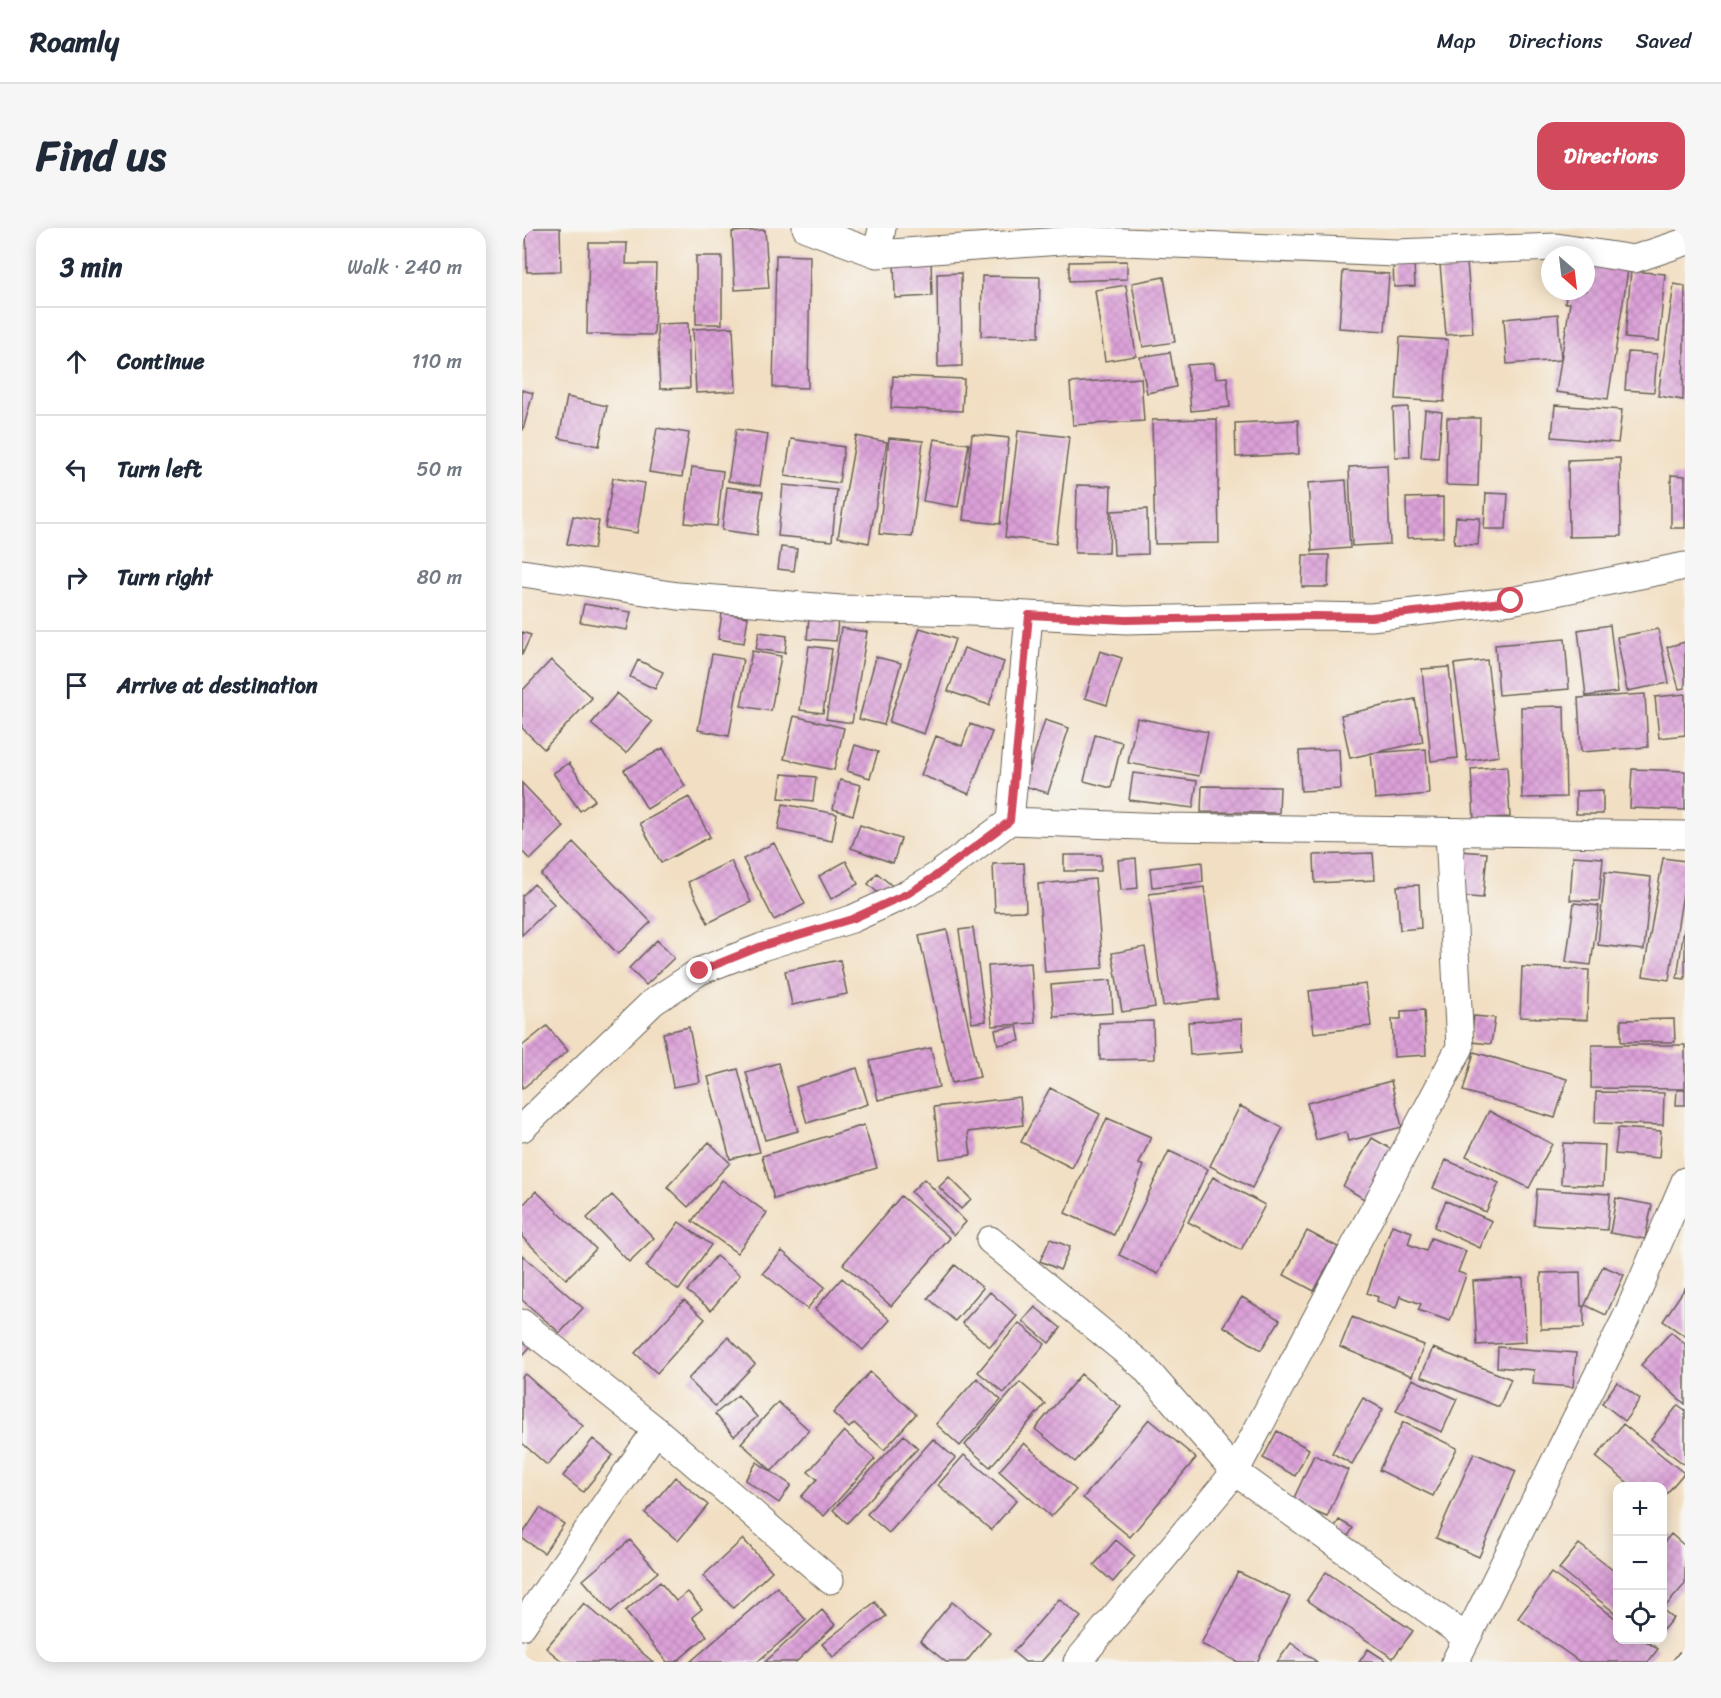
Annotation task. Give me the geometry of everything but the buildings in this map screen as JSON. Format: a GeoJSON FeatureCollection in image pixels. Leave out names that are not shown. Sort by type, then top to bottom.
{"type":"FeatureCollection","features":[{"type":"Feature","properties":{"kind":"street"},"geometry":{"type":"LineString","coordinates":[[806,228],[877,254],[1077,234],[1396,253],[1556,247],[1634,259],[1685,242]]}},
{"type":"Feature","properties":{"kind":"street"},"geometry":{"type":"LineString","coordinates":[[877,254],[882,228]]}},
{"type":"Feature","properties":{"kind":"street"},"geometry":{"type":"LineString","coordinates":[[522,573],[690,597],[841,609],[970,612],[1126,620],[1371,617],[1511,601],[1685,566]]}},
{"type":"Feature","properties":{"kind":"street"},"geometry":{"type":"LineString","coordinates":[[1010,821],[1029,615]]}},
{"type":"Feature","properties":{"kind":"street"},"geometry":{"type":"LineString","coordinates":[[522,1128],[652,1002],[700,971],[762,946],[852,919],[909,893],[1010,821],[1178,828],[1685,835]]}},
{"type":"Feature","properties":{"kind":"street"},"geometry":{"type":"LineString","coordinates":[[1077,1662],[1235,1472],[1460,1047],[1449,832]]}},
{"type":"Feature","properties":{"kind":"street"},"geometry":{"type":"LineString","coordinates":[[1455,1662],[1627,1316],[1685,1181]]}},
{"type":"Feature","properties":{"kind":"street"},"geometry":{"type":"LineString","coordinates":[[990,1240],[1143,1366],[1235,1472],[1467,1638]]}},
{"type":"Feature","properties":{"kind":"street"},"geometry":{"type":"LineString","coordinates":[[522,1323],[656,1430],[830,1580]]}},
{"type":"Feature","properties":{"kind":"street"},"geometry":{"type":"LineString","coordinates":[[522,1626],[656,1430]]}},
{"type":"Feature","properties":{"kind":"route"},"geometry":{"type":"LineString","coordinates":[[700,971],[762,946],[852,919],[909,893],[1010,821],[1029,615],[1126,620],[1371,617],[1511,601]]}}]}
